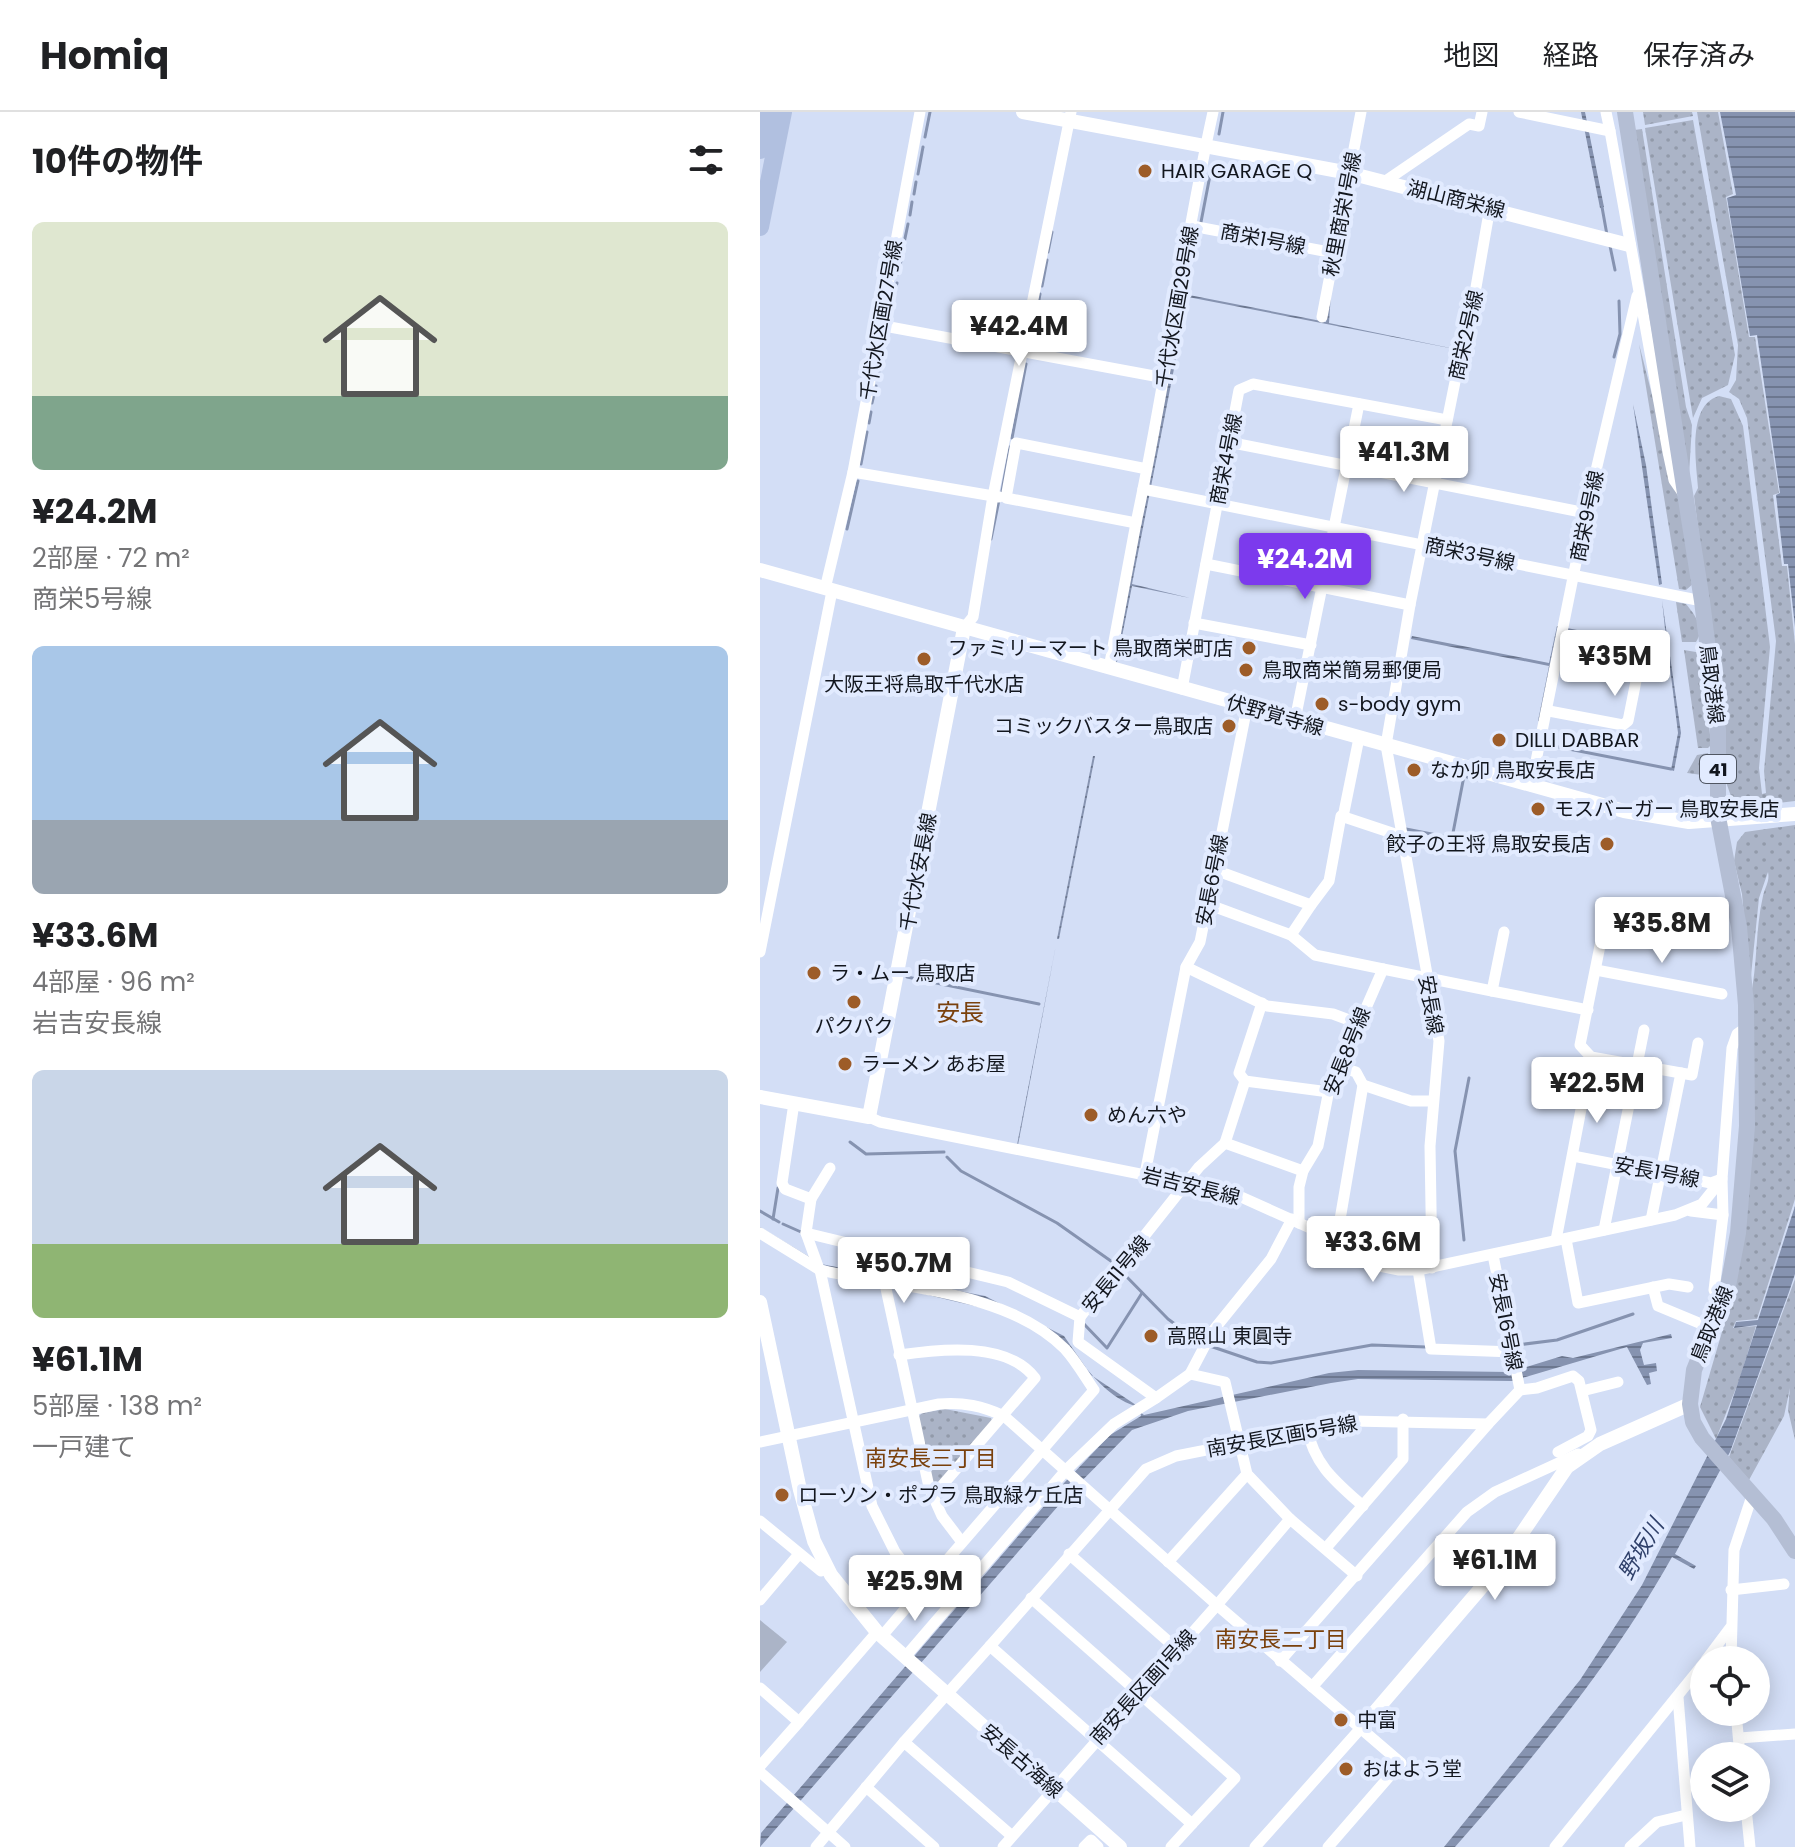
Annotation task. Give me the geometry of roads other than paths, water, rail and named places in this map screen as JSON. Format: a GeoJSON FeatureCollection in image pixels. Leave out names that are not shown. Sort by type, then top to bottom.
{"type":"FeatureCollection","features":[{"type":"Feature","properties":{"kind":"highway"},"geometry":{"type":"LineString","coordinates":[[760,150],[767,112]]}},
{"type":"Feature","properties":{"kind":"highway"},"geometry":{"type":"LineString","coordinates":[[760,227],[783,112]]}},
{"type":"Feature","properties":{"kind":"main road","name":"鳥取港線"},"geometry":{"type":"LineString","coordinates":[[1625,112],[1702,601],[1718,730],[1718,821],[1741,946],[1747,1027],[1747,1126],[1742,1201],[1733,1266],[1721,1307],[1694,1370],[1690,1404],[1693,1422],[1706,1444],[1781,1528],[1795,1551]]}},
{"type":"Feature","properties":{"kind":"street","name":"千代水区画27号線"},"geometry":{"type":"LineString","coordinates":[[760,952],[920,112]]}},
{"type":"Feature","properties":{"kind":"street","name":"湖山商栄線"},"geometry":{"type":"LineString","coordinates":[[1023,112],[1070,116],[1349,173],[1629,245]]}},
{"type":"Feature","properties":{"kind":"street","name":"千代水区画29号線"},"geometry":{"type":"LineString","coordinates":[[1109,668],[1213,112]]}},
{"type":"Feature","properties":{"kind":"street","name":"秋里商栄1号線"},"geometry":{"type":"LineString","coordinates":[[1322,317],[1361,112]]}},
{"type":"Feature","properties":{"kind":"street"},"geometry":{"type":"LineString","coordinates":[[1384,182],[1469,124],[1479,126],[1482,112]]}},
{"type":"Feature","properties":{"kind":"street"},"geometry":{"type":"LineString","coordinates":[[1519,112],[1610,131]]}},
{"type":"Feature","properties":{"kind":"street"},"geometry":{"type":"LineString","coordinates":[[1606,112],[1637,296],[1674,480],[1687,500]]}},
{"type":"Feature","properties":{"kind":"street"},"geometry":{"type":"LineString","coordinates":[[1006,498],[1022,350],[1070,116]]}},
{"type":"Feature","properties":{"kind":"street","name":"商栄2号線"},"geometry":{"type":"LineString","coordinates":[[1386,745],[1410,605],[1447,420],[1467,341],[1490,207]]}},
{"type":"Feature","properties":{"kind":"street","name":"商栄1号線"},"geometry":{"type":"LineString","coordinates":[[1192,226],[1334,253]]}},
{"type":"Feature","properties":{"kind":"street","name":"商栄9号線"},"geometry":{"type":"LineString","coordinates":[[1531,786],[1549,711],[1586,513],[1637,296]]}},
{"type":"Feature","properties":{"kind":"street"},"geometry":{"type":"LineString","coordinates":[[879,325],[1165,378]]}},
{"type":"Feature","properties":{"kind":"street","name":"商栄4号線"},"geometry":{"type":"LineString","coordinates":[[1182,689],[1239,390],[1253,384],[1447,420]]}},
{"type":"Feature","properties":{"kind":"street"},"geometry":{"type":"LineString","coordinates":[[1295,720],[1325,587],[1359,404]]}},
{"type":"Feature","properties":{"kind":"street"},"geometry":{"type":"LineString","coordinates":[[1010,442],[1147,469]]}},
{"type":"Feature","properties":{"kind":"street"},"geometry":{"type":"LineString","coordinates":[[964,628],[973,617],[993,496],[1010,442]]}},
{"type":"Feature","properties":{"kind":"street"},"geometry":{"type":"LineString","coordinates":[[1228,442],[1586,513]]}},
{"type":"Feature","properties":{"kind":"street"},"geometry":{"type":"LineString","coordinates":[[853,472],[1136,523]]}},
{"type":"Feature","properties":{"kind":"street","name":"商栄3号線"},"geometry":{"type":"LineString","coordinates":[[1143,489],[1702,601]]}},
{"type":"Feature","properties":{"kind":"street"},"geometry":{"type":"LineString","coordinates":[[1206,564],[1410,605]]}},
{"type":"Feature","properties":{"kind":"street","name":"伏野覚寺線"},"geometry":{"type":"LineString","coordinates":[[760,570],[1657,819],[1718,821],[1795,814]]}},
{"type":"Feature","properties":{"kind":"street"},"geometry":{"type":"LineString","coordinates":[[1194,623],[1311,645]]}},
{"type":"Feature","properties":{"kind":"street","name":"千代水安長線"},"geometry":{"type":"LineString","coordinates":[[869,1117],[964,628]]}},
{"type":"Feature","properties":{"kind":"street"},"geometry":{"type":"LineString","coordinates":[[1549,711],[1623,725],[1628,721],[1636,681],[1632,675],[1559,660]]}},
{"type":"Feature","properties":{"kind":"street","name":"安長6号線"},"geometry":{"type":"LineString","coordinates":[[1145,1174],[1186,967],[1200,942],[1247,707]]}},
{"type":"Feature","properties":{"kind":"street"},"geometry":{"type":"LineString","coordinates":[[1291,935],[1329,881],[1359,738]]}},
{"type":"Feature","properties":{"kind":"street","name":"安長線"},"geometry":{"type":"LineString","coordinates":[[1386,745],[1439,1041],[1431,1101],[1432,1268]]}},
{"type":"Feature","properties":{"kind":"street"},"geometry":{"type":"LineString","coordinates":[[1343,817],[1404,837]]}},
{"type":"Feature","properties":{"kind":"street"},"geometry":{"type":"LineString","coordinates":[[1215,870],[1311,905]]}},
{"type":"Feature","properties":{"kind":"street"},"geometry":{"type":"LineString","coordinates":[[1207,904],[1291,935],[1315,955],[1588,1010]]}},
{"type":"Feature","properties":{"kind":"street"},"geometry":{"type":"LineString","coordinates":[[1667,932],[1607,920],[1580,1048],[1591,1057],[1692,1075],[1698,1043]]}},
{"type":"Feature","properties":{"kind":"street"},"geometry":{"type":"LineString","coordinates":[[1492,991],[1504,932]]}},
{"type":"Feature","properties":{"kind":"street"},"geometry":{"type":"LineString","coordinates":[[1186,967],[1262,1003],[1333,1014],[1357,1023]]}},
{"type":"Feature","properties":{"kind":"street","name":"安長8号線"},"geometry":{"type":"LineString","coordinates":[[906,1659],[1066,1470],[1114,1424],[1190,1374],[1212,1332],[1271,1259],[1296,1221],[1303,1171],[1318,1146],[1329,1092],[1383,969]]}},
{"type":"Feature","properties":{"kind":"street"},"geometry":{"type":"LineString","coordinates":[[1596,970],[1722,994]]}},
{"type":"Feature","properties":{"kind":"street"},"geometry":{"type":"LineString","coordinates":[[1262,1003],[1241,1060],[1239,1073],[1245,1081],[1329,1092]]}},
{"type":"Feature","properties":{"kind":"street"},"geometry":{"type":"LineString","coordinates":[[1691,1211],[1722,1179],[1732,1048],[1737,1034],[1747,1027]]}},
{"type":"Feature","properties":{"kind":"street"},"geometry":{"type":"LineString","coordinates":[[1604,1230],[1644,1030]]}},
{"type":"Feature","properties":{"kind":"street"},"geometry":{"type":"LineString","coordinates":[[1591,1057],[1561,1240],[1578,1303],[1669,1284],[1688,1287]]}},
{"type":"Feature","properties":{"kind":"street"},"geometry":{"type":"LineString","coordinates":[[1336,1243],[1363,1085],[1356,1072],[1339,1067]]}},
{"type":"Feature","properties":{"kind":"street"},"geometry":{"type":"LineString","coordinates":[[1651,1220],[1681,1073]]}},
{"type":"Feature","properties":{"kind":"street"},"geometry":{"type":"LineString","coordinates":[[1245,1081],[1225,1143],[1303,1171]]}},
{"type":"Feature","properties":{"kind":"street"},"geometry":{"type":"LineString","coordinates":[[1363,1085],[1411,1101],[1431,1101]]}},
{"type":"Feature","properties":{"kind":"street","name":"岩吉安長線"},"geometry":{"type":"LineString","coordinates":[[760,1097],[1188,1181],[1230,1192],[1296,1221],[1375,1266],[1418,1270],[1432,1268],[1691,1211]]}},
{"type":"Feature","properties":{"kind":"street"},"geometry":{"type":"LineString","coordinates":[[794,1103],[782,1183],[785,1189],[811,1199]]}},
{"type":"Feature","properties":{"kind":"street","name":"安長11号線"},"geometry":{"type":"LineString","coordinates":[[806,1233],[1008,1282],[1080,1317],[1096,1302],[1188,1181],[1225,1143]]}},
{"type":"Feature","properties":{"kind":"street","name":"安長1号線"},"geometry":{"type":"LineString","coordinates":[[1573,1156],[1711,1183],[1722,1179],[1723,1215],[1691,1211]]}},
{"type":"Feature","properties":{"kind":"street"},"geometry":{"type":"LineString","coordinates":[[830,1168],[811,1199],[806,1233],[820,1270],[876,1519],[895,1552],[923,1588]]}},
{"type":"Feature","properties":{"kind":"street"},"geometry":{"type":"LineString","coordinates":[[1721,1307],[1714,1287],[1723,1215]]}},
{"type":"Feature","properties":{"kind":"street"},"geometry":{"type":"LineString","coordinates":[[760,1233],[820,1270],[995,1307],[1047,1334],[1066,1350],[1094,1390],[923,1588],[760,1766]]}},
{"type":"Feature","properties":{"kind":"street","name":"安長16号線"},"geometry":{"type":"LineString","coordinates":[[1493,1255],[1520,1390]]}},
{"type":"Feature","properties":{"kind":"street"},"geometry":{"type":"LineString","coordinates":[[1418,1270],[1431,1349],[1514,1352]]}},
{"type":"Feature","properties":{"kind":"street"},"geometry":{"type":"LineString","coordinates":[[885,1284],[911,1411],[933,1496],[942,1516],[961,1541]]}},
{"type":"Feature","properties":{"kind":"street"},"geometry":{"type":"LineString","coordinates":[[1653,1287],[1658,1306],[1711,1328]]}},
{"type":"Feature","properties":{"kind":"street"},"geometry":{"type":"LineString","coordinates":[[760,1302],[814,1541],[831,1575],[860,1615],[906,1659]]}},
{"type":"Feature","properties":{"kind":"street"},"geometry":{"type":"LineString","coordinates":[[1078,1342],[1080,1317]]}},
{"type":"Feature","properties":{"kind":"street"},"geometry":{"type":"LineString","coordinates":[[1066,1350],[1078,1342]]}},
{"type":"Feature","properties":{"kind":"street"},"geometry":{"type":"LineString","coordinates":[[1078,1342],[1156,1398]]}},
{"type":"Feature","properties":{"kind":"street"},"geometry":{"type":"LineString","coordinates":[[899,1355],[964,1350],[1005,1359],[1028,1369],[1035,1378],[933,1496]]}},
{"type":"Feature","properties":{"kind":"street"},"geometry":{"type":"LineString","coordinates":[[1190,1374],[1225,1382],[1247,1474],[1290,1519],[1357,1576]]}},
{"type":"Feature","properties":{"kind":"street"},"geometry":{"type":"LineString","coordinates":[[1280,1661],[1520,1390],[1537,1388],[1573,1376],[1579,1381],[1591,1430],[1588,1436],[1558,1452]]}},
{"type":"Feature","properties":{"kind":"street"},"geometry":{"type":"LineString","coordinates":[[1582,1391],[1618,1382]]}},
{"type":"Feature","properties":{"kind":"street"},"geometry":{"type":"LineString","coordinates":[[760,1442],[853,1421],[959,1403],[1004,1416],[1280,1661],[1401,1763],[1328,1847]]}},
{"type":"Feature","properties":{"kind":"street"},"geometry":{"type":"LineString","coordinates":[[1312,1687],[1467,1512],[1507,1486],[1690,1404]]}},
{"type":"Feature","properties":{"kind":"street"},"geometry":{"type":"LineString","coordinates":[[1326,1548],[1403,1459],[1403,1419]]}},
{"type":"Feature","properties":{"kind":"street","name":"南安長区画5号線"},"geometry":{"type":"LineString","coordinates":[[816,1847],[945,1694],[1146,1469],[1176,1456],[1353,1421],[1403,1419],[1488,1424]]}},
{"type":"Feature","properties":{"kind":"street"},"geometry":{"type":"LineString","coordinates":[[1307,1428],[1322,1466],[1363,1506]]}},
{"type":"Feature","properties":{"kind":"street"},"geometry":{"type":"LineString","coordinates":[[1255,1847],[1499,1567],[1560,1474],[1600,1444]]}},
{"type":"Feature","properties":{"kind":"street"},"geometry":{"type":"LineString","coordinates":[[1168,1562],[1247,1474]]}},
{"type":"Feature","properties":{"kind":"street"},"geometry":{"type":"LineString","coordinates":[[1731,1646],[1731,1590],[1736,1540],[1748,1492]]}},
{"type":"Feature","properties":{"kind":"street","name":"南安長区画1号線"},"geometry":{"type":"LineString","coordinates":[[1003,1847],[1290,1519]]}},
{"type":"Feature","properties":{"kind":"street"},"geometry":{"type":"LineString","coordinates":[[760,1521],[804,1553],[821,1571]]}},
{"type":"Feature","properties":{"kind":"street"},"geometry":{"type":"LineString","coordinates":[[760,1600],[804,1553]]}},
{"type":"Feature","properties":{"kind":"street"},"geometry":{"type":"LineString","coordinates":[[1069,1554],[1177,1649]]}},
{"type":"Feature","properties":{"kind":"street"},"geometry":{"type":"LineString","coordinates":[[1731,1590],[1784,1584]]}},
{"type":"Feature","properties":{"kind":"street"},"geometry":{"type":"LineString","coordinates":[[1031,1598],[1235,1778],[1171,1847]]}},
{"type":"Feature","properties":{"kind":"street"},"geometry":{"type":"LineString","coordinates":[[1717,1646],[1731,1628]]}},
{"type":"Feature","properties":{"kind":"street"},"geometry":{"type":"LineString","coordinates":[[990,1646],[1192,1824]]}},
{"type":"Feature","properties":{"kind":"street","name":"安長古海線"},"geometry":{"type":"LineString","coordinates":[[906,1659],[1054,1788],[1094,1841],[1120,1847]]}},
{"type":"Feature","properties":{"kind":"street"},"geometry":{"type":"LineString","coordinates":[[1555,1847],[1690,1681]]}},
{"type":"Feature","properties":{"kind":"street"},"geometry":{"type":"LineString","coordinates":[[760,1688],[799,1722]]}},
{"type":"Feature","properties":{"kind":"street"},"geometry":{"type":"LineString","coordinates":[[1678,1697],[1690,1847]]}},
{"type":"Feature","properties":{"kind":"street"},"geometry":{"type":"LineString","coordinates":[[1738,1726],[1739,1742]]}},
{"type":"Feature","properties":{"kind":"street"},"geometry":{"type":"LineString","coordinates":[[1739,1738],[1795,1734]]}},
{"type":"Feature","properties":{"kind":"street"},"geometry":{"type":"LineString","coordinates":[[904,1742],[1012,1836]]}},
{"type":"Feature","properties":{"kind":"street"},"geometry":{"type":"LineString","coordinates":[[760,1772],[845,1847]]}},
{"type":"Feature","properties":{"kind":"street"},"geometry":{"type":"LineString","coordinates":[[866,1787],[934,1847]]}},
{"type":"Feature","properties":{"kind":"street"},"geometry":{"type":"LineString","coordinates":[[1630,1847],[1657,1822],[1686,1815]]}},
{"type":"Feature","properties":{"kind":"street"},"geometry":{"type":"LineString","coordinates":[[1747,1822],[1750,1847]]}},
{"type":"Feature","properties":{"kind":"waterway"},"geometry":{"type":"LineString","coordinates":[[925,137],[930,112]]}},
{"type":"Feature","properties":{"kind":"waterway"},"geometry":{"type":"LineString","coordinates":[[1219,134],[1223,112]]}},
{"type":"Feature","properties":{"kind":"waterway"},"geometry":{"type":"LineString","coordinates":[[918,174],[923,147]]}},
{"type":"Feature","properties":{"kind":"waterway"},"geometry":{"type":"LineString","coordinates":[[1201,222],[1212,165]]}},
{"type":"Feature","properties":{"kind":"waterway"},"geometry":{"type":"LineString","coordinates":[[914,194],[916,182]]}},
{"type":"Feature","properties":{"kind":"waterway"},"geometry":{"type":"LineString","coordinates":[[910,215],[912,202]]}},
{"type":"Feature","properties":{"kind":"waterway"},"geometry":{"type":"LineString","coordinates":[[1602,207],[1607,235]]}},
{"type":"Feature","properties":{"kind":"waterway"},"geometry":{"type":"LineString","coordinates":[[904,243],[908,224]]}},
{"type":"Feature","properties":{"kind":"waterway"},"geometry":{"type":"LineString","coordinates":[[1343,242],[1345,230]]}},
{"type":"Feature","properties":{"kind":"waterway"},"geometry":{"type":"LineString","coordinates":[[1048,252],[1052,232]]}},
{"type":"Feature","properties":{"kind":"waterway"},"geometry":{"type":"LineString","coordinates":[[1610,246],[1615,270]]}},
{"type":"Feature","properties":{"kind":"waterway"},"geometry":{"type":"LineString","coordinates":[[898,274],[903,252]]}},
{"type":"Feature","properties":{"kind":"waterway"},"geometry":{"type":"LineString","coordinates":[[1042,286],[1047,260]]}},
{"type":"Feature","properties":{"kind":"waterway"},"geometry":{"type":"LineString","coordinates":[[890,314],[897,283]]}},
{"type":"Feature","properties":{"kind":"waterway"},"geometry":{"type":"LineString","coordinates":[[1037,310],[1040,294]]}},
{"type":"Feature","properties":{"kind":"waterway"},"geometry":{"type":"LineString","coordinates":[[1614,357],[1620,334],[1619,301]]}},
{"type":"Feature","properties":{"kind":"waterway"},"geometry":{"type":"LineString","coordinates":[[1031,342],[1036,318]]}},
{"type":"Feature","properties":{"kind":"waterway"},"geometry":{"type":"LineString","coordinates":[[878,377],[885,338]]}},
{"type":"Feature","properties":{"kind":"waterway"},"geometry":{"type":"LineString","coordinates":[[1012,438],[1026,364]]}},
{"type":"Feature","properties":{"kind":"waterway"},"geometry":{"type":"LineString","coordinates":[[872,403],[876,386]]}},
{"type":"Feature","properties":{"kind":"waterway"},"geometry":{"type":"LineString","coordinates":[[869,423],[871,412]]}},
{"type":"Feature","properties":{"kind":"waterway"},"geometry":{"type":"LineString","coordinates":[[861,464],[867,432]]}},
{"type":"Feature","properties":{"kind":"waterway"},"geometry":{"type":"LineString","coordinates":[[1002,491],[1010,447]]}},
{"type":"Feature","properties":{"kind":"waterway"},"geometry":{"type":"LineString","coordinates":[[847,529],[858,481]]}},
{"type":"Feature","properties":{"kind":"waterway"},"geometry":{"type":"LineString","coordinates":[[991,539],[999,500]]}},
{"type":"Feature","properties":{"kind":"waterway"},"geometry":{"type":"LineString","coordinates":[[1543,744],[1671,769]]}},
{"type":"Feature","properties":{"kind":"waterway"},"geometry":{"type":"LineString","coordinates":[[1406,829],[1452,838],[1464,776],[1482,781]]}},
{"type":"Feature","properties":{"kind":"waterway"},"geometry":{"type":"LineString","coordinates":[[907,977],[1039,1004]]}},
{"type":"Feature","properties":{"kind":"waterway"},"geometry":{"type":"LineString","coordinates":[[1464,1240],[1455,1151],[1469,1078]]}},
{"type":"Feature","properties":{"kind":"waterway"},"geometry":{"type":"LineString","coordinates":[[850,1142],[866,1154],[944,1152]]}},
{"type":"Feature","properties":{"kind":"waterway"},"geometry":{"type":"LineString","coordinates":[[947,1157],[961,1171],[1057,1223],[1118,1266]]}},
{"type":"Feature","properties":{"kind":"waterway"},"geometry":{"type":"LineString","coordinates":[[773,1219],[778,1188]]}},
{"type":"Feature","properties":{"kind":"waterway"},"geometry":{"type":"LineString","coordinates":[[760,1211],[779,1222]]}},
{"type":"Feature","properties":{"kind":"waterway"},"geometry":{"type":"LineString","coordinates":[[783,1224],[801,1232]]}},
{"type":"Feature","properties":{"kind":"waterway"},"geometry":{"type":"LineString","coordinates":[[1122,1272],[1168,1319],[1202,1344]]}},
{"type":"Feature","properties":{"kind":"waterway"},"geometry":{"type":"LineString","coordinates":[[1083,1323],[1107,1348],[1142,1293]]}},
{"type":"Feature","properties":{"kind":"waterway"},"geometry":{"type":"LineString","coordinates":[[1517,1345],[1557,1340],[1633,1314]]}},
{"type":"Feature","properties":{"kind":"waterway"},"geometry":{"type":"LineString","coordinates":[[1207,1345],[1257,1362],[1271,1363],[1372,1345],[1426,1347]]}},
{"type":"Feature","properties":{"kind":"place","name":"HAIR GARAGE Q"},"geometry":{"type":"Point","coordinates":[1145,171]}},
{"type":"Feature","properties":{"kind":"place","name":"ファミリーマート 鳥取商栄町店"},"geometry":{"type":"Point","coordinates":[1249,648]}},
{"type":"Feature","properties":{"kind":"place","name":"大阪王将鳥取千代水店"},"geometry":{"type":"Point","coordinates":[924,659]}},
{"type":"Feature","properties":{"kind":"place","name":"鳥取商栄簡易郵便局"},"geometry":{"type":"Point","coordinates":[1246,670]}},
{"type":"Feature","properties":{"kind":"place","name":"s-body gym"},"geometry":{"type":"Point","coordinates":[1322,704]}},
{"type":"Feature","properties":{"kind":"place","name":"コミックバスター鳥取店"},"geometry":{"type":"Point","coordinates":[1229,726]}},
{"type":"Feature","properties":{"kind":"place","name":"DILLI DABBAR"},"geometry":{"type":"Point","coordinates":[1499,740]}},
{"type":"Feature","properties":{"kind":"place","name":"なか卯 鳥取安長店"},"geometry":{"type":"Point","coordinates":[1414,770]}},
{"type":"Feature","properties":{"kind":"place","name":"モスバーガー 鳥取安長店"},"geometry":{"type":"Point","coordinates":[1538,809]}},
{"type":"Feature","properties":{"kind":"place","name":"餃子の王将 鳥取安長店"},"geometry":{"type":"Point","coordinates":[1607,844]}},
{"type":"Feature","properties":{"kind":"place","name":"ラ・ムー 鳥取店"},"geometry":{"type":"Point","coordinates":[814,973]}},
{"type":"Feature","properties":{"kind":"place","name":"パクパク"},"geometry":{"type":"Point","coordinates":[854,1002]}},
{"type":"Feature","properties":{"kind":"place","name":"ラーメン あお屋"},"geometry":{"type":"Point","coordinates":[845,1064]}},
{"type":"Feature","properties":{"kind":"place","name":"めん六や"},"geometry":{"type":"Point","coordinates":[1091,1115]}},
{"type":"Feature","properties":{"kind":"place","name":"高照山 東圓寺"},"geometry":{"type":"Point","coordinates":[1151,1336]}},
{"type":"Feature","properties":{"kind":"place","name":"ローソン・ポプラ 鳥取緑ケ丘店"},"geometry":{"type":"Point","coordinates":[782,1495]}},
{"type":"Feature","properties":{"kind":"place","name":"中富"},"geometry":{"type":"Point","coordinates":[1341,1720]}},
{"type":"Feature","properties":{"kind":"place","name":"おはよう堂"},"geometry":{"type":"Point","coordinates":[1346,1769]}},
{"type":"Feature","properties":{"kind":"district","name":"安長"},"geometry":{"type":"Point","coordinates":[960,1012]}},
{"type":"Feature","properties":{"kind":"district","name":"南安長三丁目"},"geometry":{"type":"Point","coordinates":[931,1458]}},
{"type":"Feature","properties":{"kind":"district","name":"南安長二丁目"},"geometry":{"type":"Point","coordinates":[1281,1639]}},
{"type":"Feature","properties":{"kind":"water label","name":"野坂川"},"geometry":{"type":"Point","coordinates":[1641,1549]}}]}
